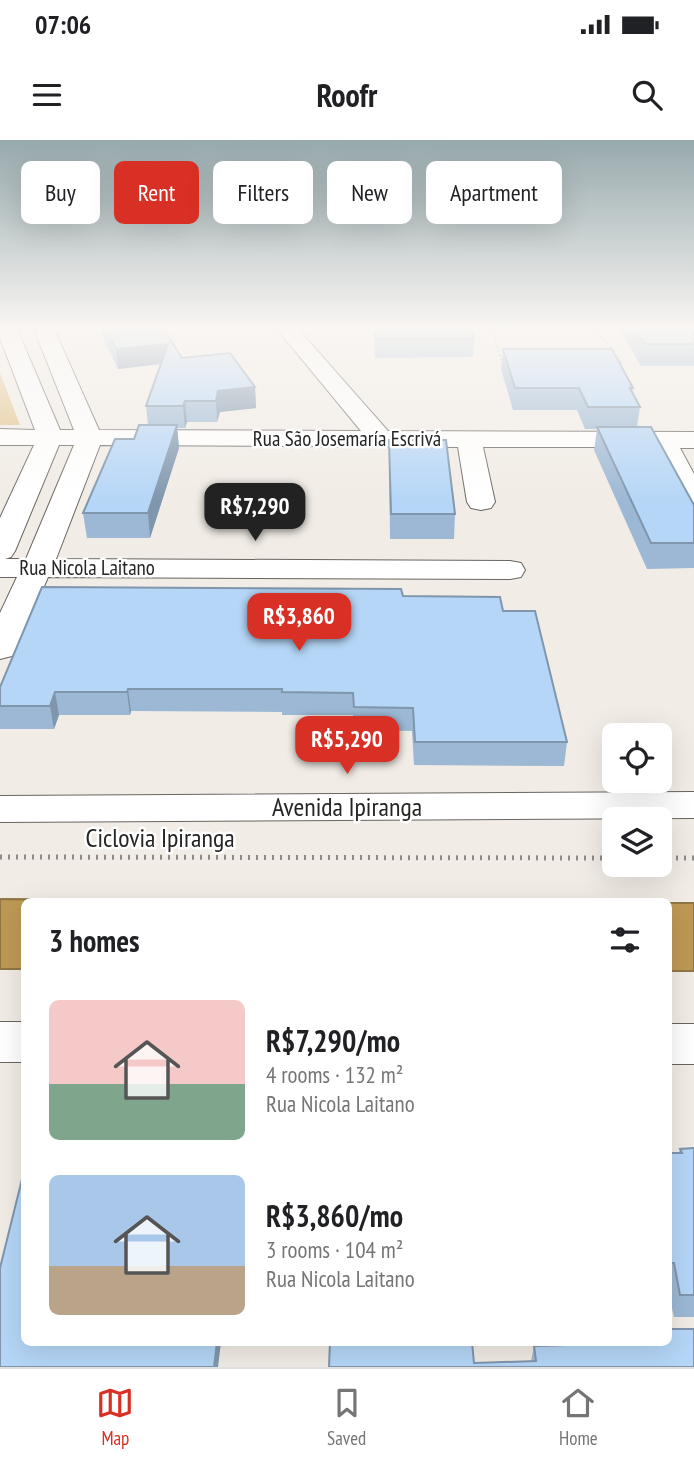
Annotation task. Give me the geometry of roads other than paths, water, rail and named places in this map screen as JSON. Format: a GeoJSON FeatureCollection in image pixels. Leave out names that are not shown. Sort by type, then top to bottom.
{"type":"FeatureCollection","features":[{"type":"Feature","properties":{"kind":"street"},"geometry":{"type":"LineString","coordinates":[[0,551],[50,437],[30,386]]}},
{"type":"Feature","properties":{"kind":"street"},"geometry":{"type":"LineString","coordinates":[[0,649],[37,568],[90,437],[69,386]]}},
{"type":"Feature","properties":{"kind":"street"},"geometry":{"type":"LineString","coordinates":[[336,386],[381,439]]}},
{"type":"Feature","properties":{"kind":"street","name":"Rua São Josemaría Escrivá"},"geometry":{"type":"LineString","coordinates":[[0,437],[694,440]]}},
{"type":"Feature","properties":{"kind":"street"},"geometry":{"type":"LineString","coordinates":[[469,439],[481,502]]}},
{"type":"Feature","properties":{"kind":"street"},"geometry":{"type":"LineString","coordinates":[[663,440],[694,500]]}},
{"type":"Feature","properties":{"kind":"street","name":"Rua Nicola Laitano"},"geometry":{"type":"LineString","coordinates":[[0,568],[510,570]]}},
{"type":"Feature","properties":{"kind":"street","name":"Avenida Ipiranga"},"geometry":{"type":"LineString","coordinates":[[0,809],[694,805]]}},
{"type":"Feature","properties":{"kind":"street"},"geometry":{"type":"LineString","coordinates":[[0,1042],[21,1042]]}},
{"type":"Feature","properties":{"kind":"street"},"geometry":{"type":"LineString","coordinates":[[672,1044],[694,1044]]}}]}
